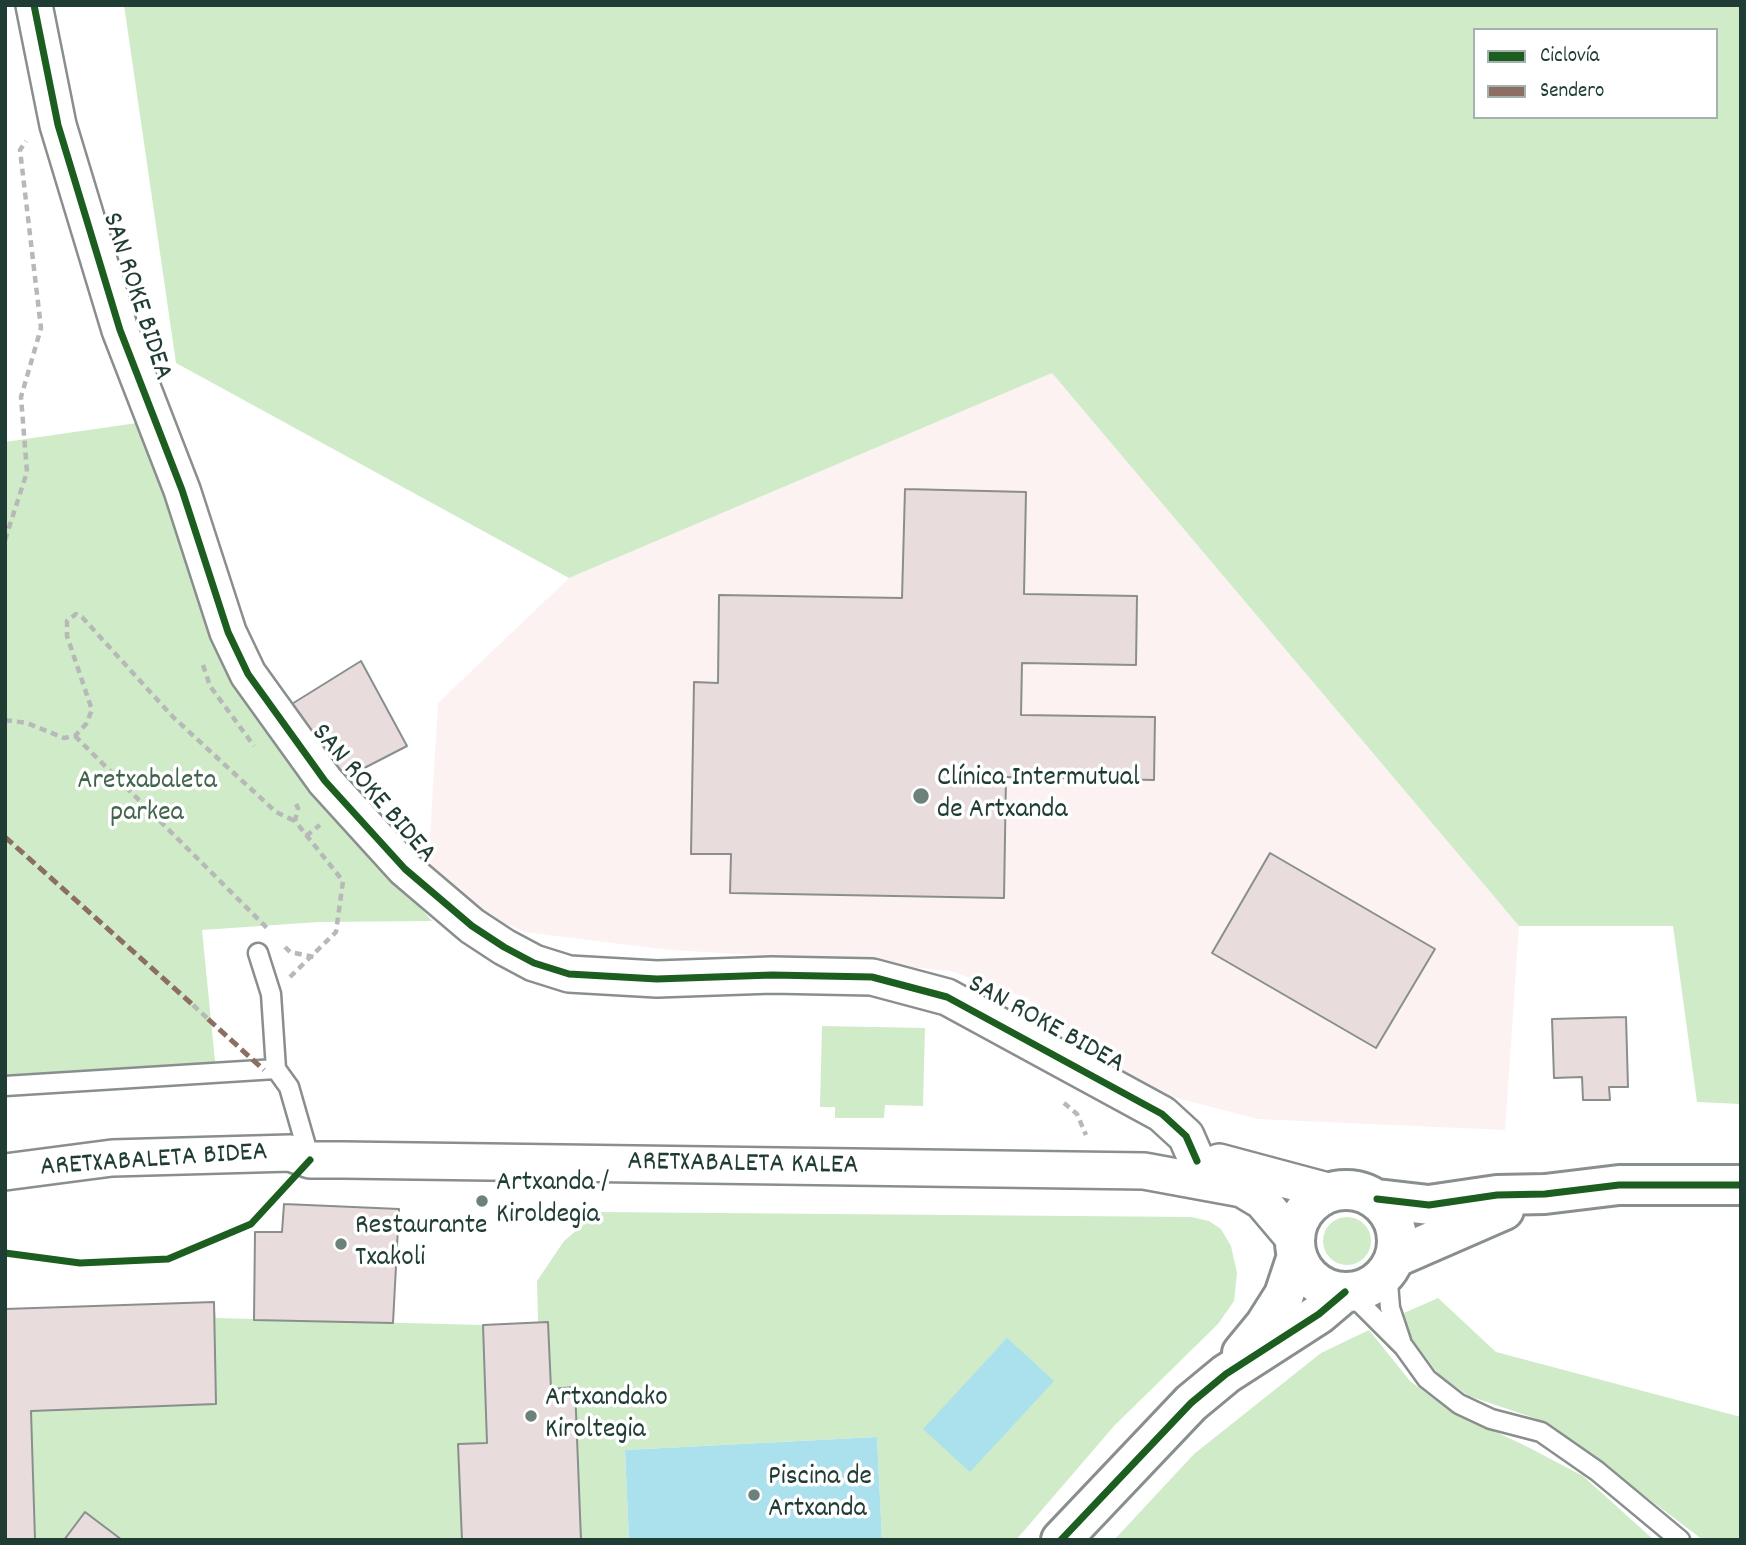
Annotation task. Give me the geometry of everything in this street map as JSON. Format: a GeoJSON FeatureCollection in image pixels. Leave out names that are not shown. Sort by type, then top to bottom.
{"type":"FeatureCollection","features":[{"type":"Feature","properties":{"kind":"street","name":"SAN ROKE BIDEA"},"geometry":{"type":"LineString","coordinates":[[34,5],[58,125],[120,330],[182,489],[233,642],[248,674],[325,781],[405,869],[472,926],[504,947],[534,964],[569,974],[621,979],[772,975],[872,977],[947,997],[1162,1114],[1185,1136],[1197,1161]]}},
{"type":"Feature","properties":{"kind":"street","name":"ARETXABALETA BIDEA"},"geometry":{"type":"LineString","coordinates":[[5,1172],[112,1158],[290,1153],[326,1160]]}},
{"type":"Feature","properties":{"kind":"street","name":"ARETXABALETA KALEA"},"geometry":{"type":"LineString","coordinates":[[326,1160],[1144,1171],[1242,1189],[1262,1201],[1296,1248]]}},
{"type":"Feature","properties":{"kind":"street","name":"ARETXABALETA KALEA"},"geometry":{"type":"LineString","coordinates":[[1144,1171],[1197,1161],[1219,1162],[1331,1192]]}},
{"type":"Feature","properties":{"kind":"street"},"geometry":{"type":"LineString","coordinates":[[1226,1374],[1265,1325],[1284,1295],[1305,1210],[1331,1192],[1347,1189],[1363,1192],[1377,1199],[1429,1205],[1497,1195],[1545,1194],[1619,1185],[1741,1185]]}},
{"type":"Feature","properties":{"kind":"street"},"geometry":{"type":"LineString","coordinates":[[1061,1540],[1191,1402],[1226,1374],[1319,1314],[1347,1292],[1377,1282],[1391,1265],[1460,1227],[1545,1194]]}},
{"type":"Feature","properties":{"kind":"street"},"geometry":{"type":"LineString","coordinates":[[1377,1199],[1388,1211],[1395,1226],[1398,1242],[1391,1265]]}},
{"type":"Feature","properties":{"kind":"street"},"geometry":{"type":"LineString","coordinates":[[1296,1248],[1304,1270],[1315,1282],[1347,1292]]}},
{"type":"Feature","properties":{"kind":"lane"},"geometry":{"type":"LineString","coordinates":[[258,953],[271,993],[276,1069],[289,1087],[326,1160]]}},
{"type":"Feature","properties":{"kind":"lane"},"geometry":{"type":"LineString","coordinates":[[5,1086],[276,1069]]}},
{"type":"Feature","properties":{"kind":"lane"},"geometry":{"type":"LineString","coordinates":[[1391,1265],[1390,1308],[1404,1347]]}},
{"type":"Feature","properties":{"kind":"lane"},"geometry":{"type":"LineString","coordinates":[[1347,1292],[1404,1347],[1427,1379],[1459,1404],[1491,1419],[1541,1432],[1597,1471],[1680,1540]]}},
{"type":"Feature","properties":{"kind":"path"},"geometry":{"type":"LineString","coordinates":[[5,540],[27,472],[21,397],[41,328],[20,149],[30,135],[58,125]]}},
{"type":"Feature","properties":{"kind":"path"},"geometry":{"type":"LineString","coordinates":[[5,720],[27,723],[64,738],[75,736],[86,724],[92,710],[66,636],[67,621],[76,614],[82,617],[173,717],[276,812],[295,821]]}},
{"type":"Feature","properties":{"kind":"path"},"geometry":{"type":"LineString","coordinates":[[75,736],[272,934]]}},
{"type":"Feature","properties":{"kind":"path"},"geometry":{"type":"LineString","coordinates":[[271,993],[314,957],[337,932],[343,881],[306,836]]}},
{"type":"Feature","properties":{"kind":"path"},"geometry":{"type":"LineString","coordinates":[[281,943],[290,952],[314,957]]}},
{"type":"Feature","properties":{"kind":"path"},"geometry":{"type":"LineString","coordinates":[[193,1005],[208,1019]]}},
{"type":"Feature","properties":{"kind":"shaded area","name":"Clínica Intermutual de Artxanda"},"geometry":{"type":"Polygon","coordinates":[[[1052,373],[1519,926],[1505,1130],[1258,1119],[1142,1089],[1027,998],[951,971],[810,958],[670,950],[524,932],[427,888],[438,703],[569,578],[1052,373]]]}},
{"type":"Feature","properties":{"kind":"green space"},"geometry":{"type":"Polygon","coordinates":[[[124,5],[1741,5],[1741,1104],[1697,1102],[1673,926],[1519,926],[1052,373],[569,578],[176,363],[124,5]]]}},
{"type":"Feature","properties":{"kind":"green space","name":"Aretxabaleta parkea"},"geometry":{"type":"Polygon","coordinates":[[[137,423],[242,690],[318,790],[432,921],[319,922],[202,930],[217,1081],[5,1097],[5,442],[137,423]]]}},
{"type":"Feature","properties":{"kind":"green space"},"geometry":{"type":"Polygon","coordinates":[[[822,1026],[925,1028],[923,1106],[885,1105],[884,1118],[835,1118],[835,1107],[820,1107],[822,1026]]]}},
{"type":"Feature","properties":{"kind":"green space"},"geometry":{"type":"Polygon","coordinates":[[[598,1212],[1191,1217],[1209,1221],[1221,1229],[1231,1246],[1237,1273],[1234,1301],[1218,1324],[1114,1426],[1016,1540],[882,1540],[877,1437],[625,1450],[629,1540],[5,1540],[5,1309],[214,1302],[216,1318],[483,1325],[538,1322],[537,1281],[564,1241],[598,1212]]]}},
{"type":"Feature","properties":{"kind":"green space"},"geometry":{"type":"Polygon","coordinates":[[[1347,1217],[1364,1224],[1371,1241],[1364,1258],[1347,1265],[1330,1258],[1323,1241],[1330,1224],[1347,1217]]]}},
{"type":"Feature","properties":{"kind":"green space"},"geometry":{"type":"Polygon","coordinates":[[[1438,1298],[1496,1352],[1741,1417],[1741,1540],[1703,1540],[1574,1442],[1537,1419],[1469,1396],[1439,1375],[1411,1337],[1404,1313],[1438,1298]]]}},
{"type":"Feature","properties":{"kind":"green space"},"geometry":{"type":"Polygon","coordinates":[[[1369,1330],[1410,1381],[1450,1411],[1583,1476],[1654,1540],[1114,1540],[1194,1454],[1321,1353],[1369,1330]]]}},
{"type":"Feature","properties":{"kind":"water"},"geometry":{"type":"Polygon","coordinates":[[[1007,1338],[1054,1381],[970,1472],[923,1429],[1007,1338]]]}},
{"type":"Feature","properties":{"kind":"water","name":"Piscina de Artxanda"},"geometry":{"type":"Polygon","coordinates":[[[877,1437],[882,1540],[629,1540],[625,1450],[877,1437]]]}},
{"type":"Feature","properties":{"kind":"building"},"geometry":{"type":"Polygon","coordinates":[[[905,489],[1026,492],[1024,594],[1137,596],[1136,665],[1022,663],[1021,715],[1155,717],[1154,780],[1006,777],[1004,898],[730,893],[731,854],[691,854],[694,682],[718,683],[719,595],[902,598],[905,489]]]}},
{"type":"Feature","properties":{"kind":"building"},"geometry":{"type":"Polygon","coordinates":[[[361,661],[407,746],[343,779],[287,707],[361,661]]]}},
{"type":"Feature","properties":{"kind":"building"},"geometry":{"type":"Polygon","coordinates":[[[1270,853],[1435,949],[1376,1048],[1212,953],[1270,853]]]}},
{"type":"Feature","properties":{"kind":"building"},"geometry":{"type":"Polygon","coordinates":[[[1626,1017],[1628,1087],[1609,1087],[1610,1100],[1583,1100],[1582,1077],[1554,1078],[1552,1019],[1626,1017]]]}},
{"type":"Feature","properties":{"kind":"building"},"geometry":{"type":"Polygon","coordinates":[[[284,1204],[399,1209],[393,1323],[254,1320],[255,1232],[282,1232],[284,1204]]]}},
{"type":"Feature","properties":{"kind":"building"},"geometry":{"type":"Polygon","coordinates":[[[214,1302],[216,1404],[31,1411],[35,1540],[5,1540],[5,1309],[214,1302]]]}},
{"type":"Feature","properties":{"kind":"building","name":"Artxandako Kiroltegia"},"geometry":{"type":"Polygon","coordinates":[[[548,1322],[551,1389],[575,1387],[581,1540],[462,1540],[458,1444],[487,1443],[483,1325],[548,1322]]]}},
{"type":"Feature","properties":{"kind":"building"},"geometry":{"type":"Polygon","coordinates":[[[85,1512],[122,1540],[64,1540],[85,1512]]]}},
{"type":"Feature","properties":{"kind":"marked path"},"geometry":{"type":"LineString","coordinates":[[5,837],[193,1005]]}},
{"type":"Feature","properties":{"kind":"marked path"},"geometry":{"type":"LineString","coordinates":[[208,1019],[264,1070]]}},
{"type":"Feature","properties":{"kind":"cycle path"},"geometry":{"type":"LineString","coordinates":[[34,5],[58,125],[120,330],[182,490],[228,632],[248,674],[325,781],[405,869],[472,926],[504,947],[534,963],[569,974],[657,979],[772,975],[872,977],[947,997],[1162,1114],[1186,1136],[1197,1161]]}},
{"type":"Feature","properties":{"kind":"cycle path"},"geometry":{"type":"LineString","coordinates":[[5,1253],[80,1263],[168,1259],[251,1224],[310,1160]]}},
{"type":"Feature","properties":{"kind":"cycle path"},"geometry":{"type":"LineString","coordinates":[[1377,1199],[1429,1205],[1497,1195],[1545,1194],[1619,1185],[1741,1185]]}},
{"type":"Feature","properties":{"kind":"cycle path"},"geometry":{"type":"LineString","coordinates":[[1061,1540],[1191,1403],[1226,1374],[1319,1314],[1345,1292]]}},
{"type":"Feature","properties":{"kind":"place","name":"Clínica Intermutual de Artxanda"},"geometry":{"type":"Point","coordinates":[921,796]}},
{"type":"Feature","properties":{"kind":"place","name":"Artxanda / Kiroldegia"},"geometry":{"type":"Point","coordinates":[482,1201]}},
{"type":"Feature","properties":{"kind":"place","name":"Restaurante Txakoli"},"geometry":{"type":"Point","coordinates":[341,1244]}},
{"type":"Feature","properties":{"kind":"place","name":"Artxandako Kiroltegia"},"geometry":{"type":"Point","coordinates":[531,1416]}},
{"type":"Feature","properties":{"kind":"place","name":"Piscina de Artxanda"},"geometry":{"type":"Point","coordinates":[754,1495]}}]}
